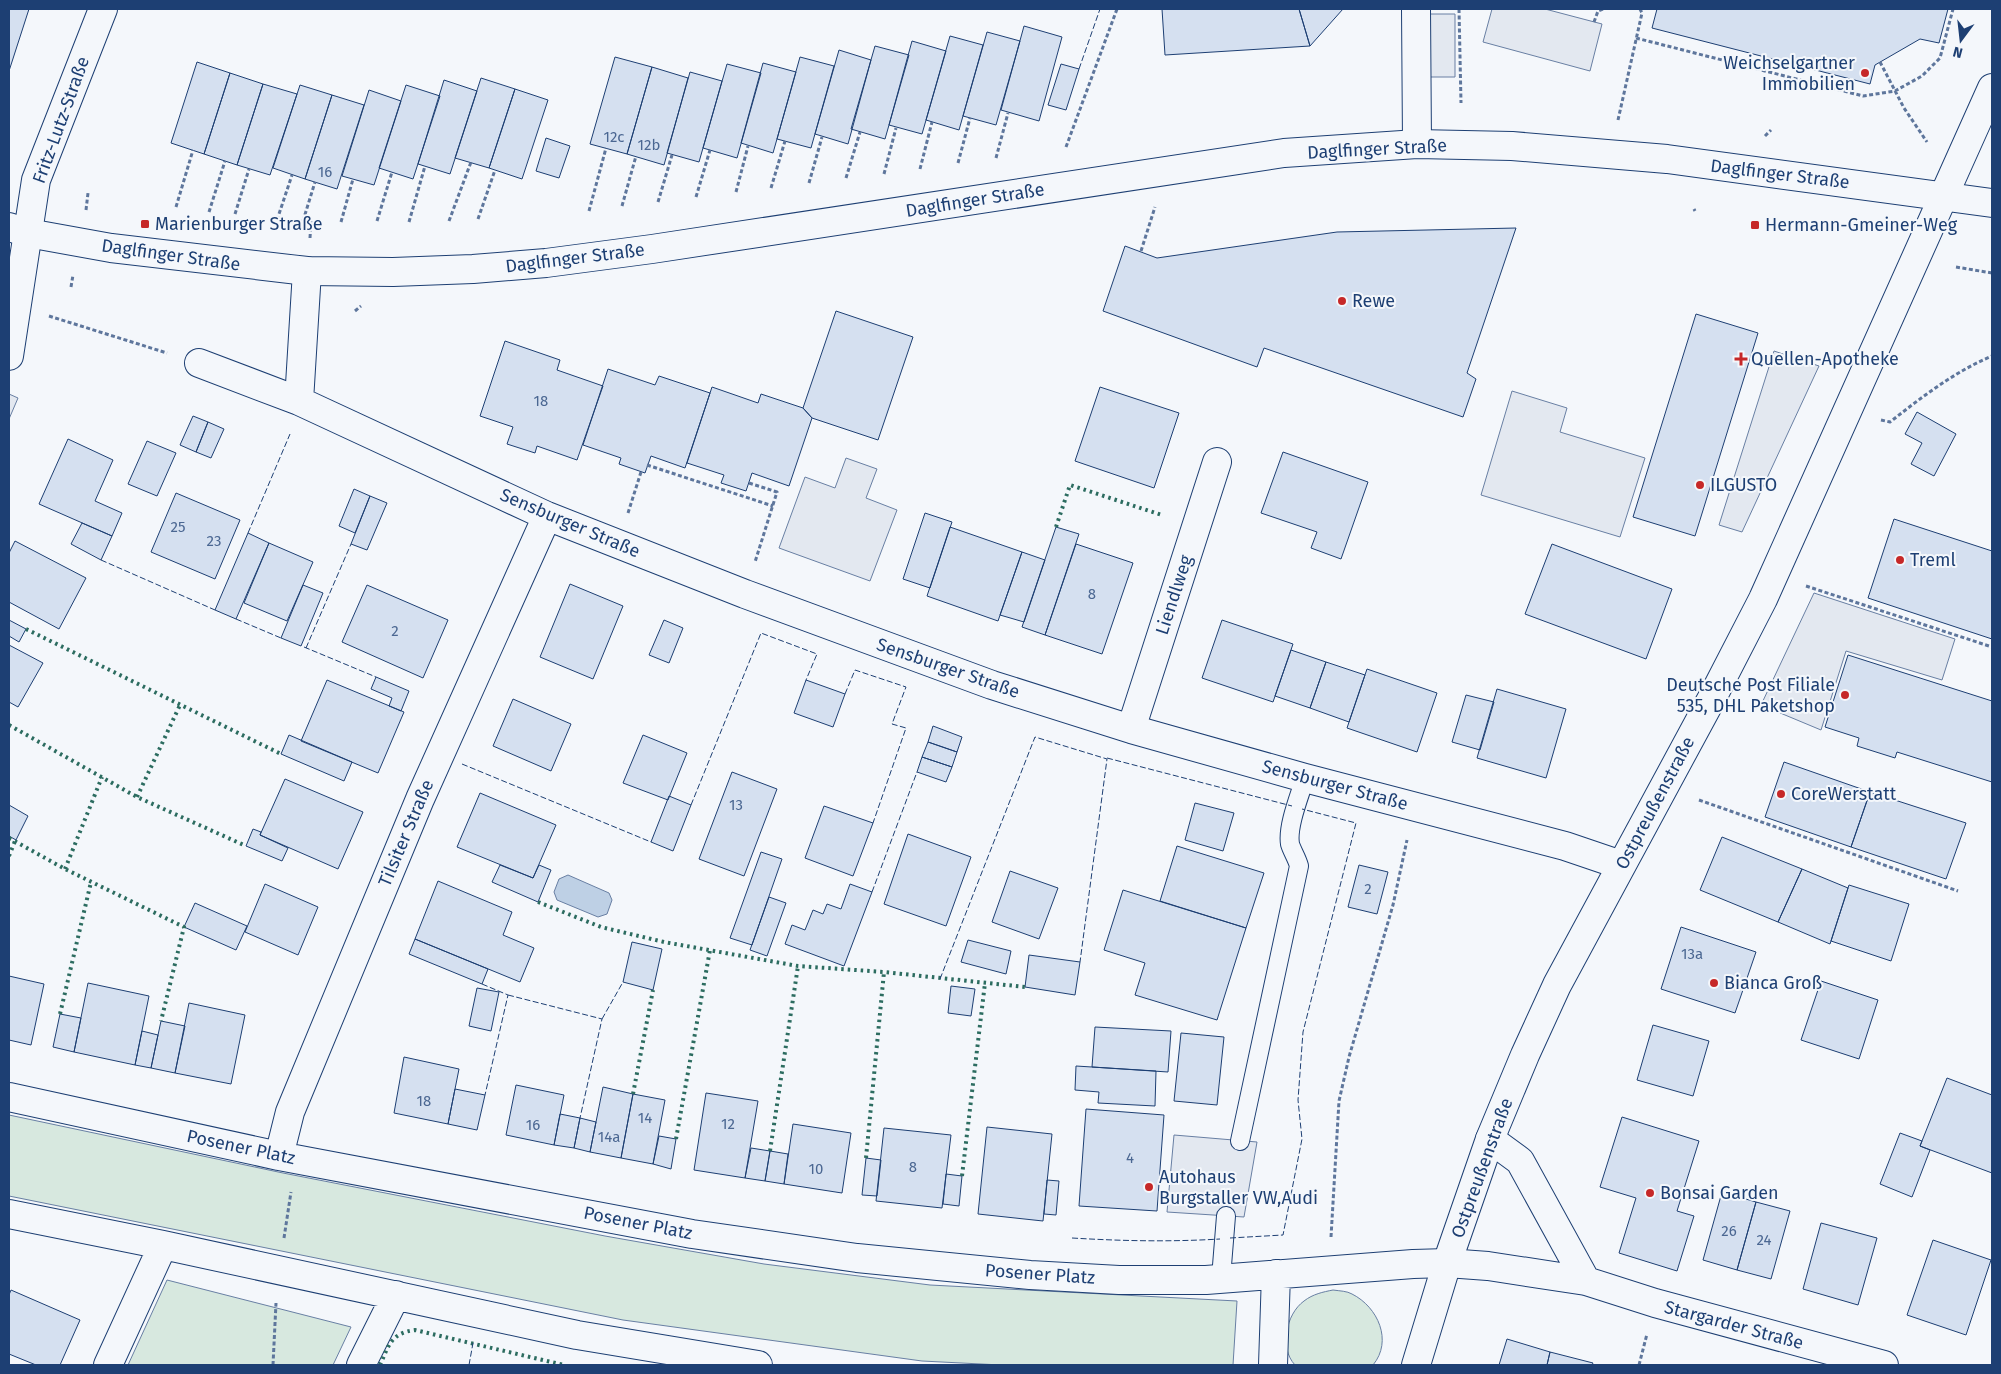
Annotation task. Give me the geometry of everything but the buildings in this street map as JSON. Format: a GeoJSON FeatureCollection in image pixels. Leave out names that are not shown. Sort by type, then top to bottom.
{"type":"FeatureCollection","features":[{"type":"Feature","properties":{"kind":"street","name":"Fritz-Lutz-Straße"},"geometry":{"type":"LineString","coordinates":[[18,230],[103,9]]}},
{"type":"Feature","properties":{"kind":"street"},"geometry":{"type":"LineString","coordinates":[[1416,9],[1417,144]]}},
{"type":"Feature","properties":{"kind":"street","name":"Ostpreußenstraße"},"geometry":{"type":"LineString","coordinates":[[1416,1365],[1490,1139],[1556,985],[1712,698],[1763,599],[1992,88]]}},
{"type":"Feature","properties":{"kind":"street","name":"Daglfinger Straße"},"geometry":{"type":"LineString","coordinates":[[18,230],[166,255],[307,272],[393,272],[473,269],[546,263],[652,249],[1284,153],[1417,144],[1512,146],[1667,159],[1992,203]]}},
{"type":"Feature","properties":{"kind":"street"},"geometry":{"type":"LineString","coordinates":[[9,356],[18,306],[18,230]]}},
{"type":"Feature","properties":{"kind":"street"},"geometry":{"type":"LineString","coordinates":[[299,401],[307,272]]}},
{"type":"Feature","properties":{"kind":"street","name":"Sensburger Straße"},"geometry":{"type":"LineString","coordinates":[[199,363],[299,401],[547,516],[745,594],[992,685],[1131,729],[1305,778],[1565,846],[1621,865]]}},
{"type":"Feature","properties":{"kind":"street","name":"Liendlweg"},"geometry":{"type":"LineString","coordinates":[[1131,729],[1217,462]]}},
{"type":"Feature","properties":{"kind":"street","name":"Tilsiter Straße"},"geometry":{"type":"LineString","coordinates":[[287,1157],[290,1112],[420,799],[547,516]]}},
{"type":"Feature","properties":{"kind":"street","name":"Posener Platz"},"geometry":{"type":"LineString","coordinates":[[9,1097],[287,1157],[692,1234],[857,1258],[1030,1275],[1119,1280],[1206,1280],[1448,1263]]}},
{"type":"Feature","properties":{"kind":"street"},"geometry":{"type":"LineString","coordinates":[[1490,1139],[1520,1161],[1586,1281]]}},
{"type":"Feature","properties":{"kind":"street"},"geometry":{"type":"LineString","coordinates":[[9,1214],[163,1245],[577,1335],[758,1365]]}},
{"type":"Feature","properties":{"kind":"street"},"geometry":{"type":"LineString","coordinates":[[108,1365],[163,1245]]}},
{"type":"Feature","properties":{"kind":"street","name":"Stargarder Straße"},"geometry":{"type":"LineString","coordinates":[[1448,1263],[1488,1266],[1586,1281],[1655,1303],[1884,1365]]}},
{"type":"Feature","properties":{"kind":"street"},"geometry":{"type":"LineString","coordinates":[[1273,1365],[1276,1274]]}},
{"type":"Feature","properties":{"kind":"street"},"geometry":{"type":"LineString","coordinates":[[362,1365],[396,1295]]}},
{"type":"Feature","properties":{"kind":"lane"},"geometry":{"type":"LineString","coordinates":[[1240,1141],[1299,866],[1291,846],[1290,835],[1305,778]]}},
{"type":"Feature","properties":{"kind":"lane"},"geometry":{"type":"LineString","coordinates":[[1221,1278],[1226,1216]]}},
{"type":"Feature","properties":{"kind":"path"},"geometry":{"type":"LineString","coordinates":[[1066,146],[1117,9]]}},
{"type":"Feature","properties":{"kind":"path"},"geometry":{"type":"LineString","coordinates":[[1459,9],[1461,103]]}},
{"type":"Feature","properties":{"kind":"path"},"geometry":{"type":"LineString","coordinates":[[1594,22],[1598,11],[1603,9]]}},
{"type":"Feature","properties":{"kind":"path"},"geometry":{"type":"LineString","coordinates":[[1612,154],[1642,13],[1640,9]]}},
{"type":"Feature","properties":{"kind":"path"},"geometry":{"type":"LineString","coordinates":[[1636,38],[1863,96],[1895,91],[1922,76],[1940,58],[1953,9]]}},
{"type":"Feature","properties":{"kind":"path"},"geometry":{"type":"LineString","coordinates":[[1880,62],[1895,91],[1927,142]]}},
{"type":"Feature","properties":{"kind":"path"},"geometry":{"type":"LineString","coordinates":[[996,158],[1008,113]]}},
{"type":"Feature","properties":{"kind":"path"},"geometry":{"type":"LineString","coordinates":[[958,163],[970,118]]}},
{"type":"Feature","properties":{"kind":"path"},"geometry":{"type":"LineString","coordinates":[[920,169],[932,122]]}},
{"type":"Feature","properties":{"kind":"path"},"geometry":{"type":"LineString","coordinates":[[884,174],[896,128]]}},
{"type":"Feature","properties":{"kind":"path"},"geometry":{"type":"LineString","coordinates":[[1765,136],[1771,130]]}},
{"type":"Feature","properties":{"kind":"path"},"geometry":{"type":"LineString","coordinates":[[846,178],[860,132]]}},
{"type":"Feature","properties":{"kind":"path"},"geometry":{"type":"LineString","coordinates":[[809,183],[822,137]]}},
{"type":"Feature","properties":{"kind":"path"},"geometry":{"type":"LineString","coordinates":[[771,188],[785,141]]}},
{"type":"Feature","properties":{"kind":"path"},"geometry":{"type":"LineString","coordinates":[[736,192],[748,146]]}},
{"type":"Feature","properties":{"kind":"path"},"geometry":{"type":"LineString","coordinates":[[589,211],[606,148]]}},
{"type":"Feature","properties":{"kind":"path"},"geometry":{"type":"LineString","coordinates":[[176,207],[192,150]]}},
{"type":"Feature","properties":{"kind":"path"},"geometry":{"type":"LineString","coordinates":[[696,197],[710,150]]}},
{"type":"Feature","properties":{"kind":"path"},"geometry":{"type":"LineString","coordinates":[[658,202],[672,155]]}},
{"type":"Feature","properties":{"kind":"path"},"geometry":{"type":"LineString","coordinates":[[622,206],[636,156]]}},
{"type":"Feature","properties":{"kind":"path"},"geometry":{"type":"LineString","coordinates":[[209,212],[225,161]]}},
{"type":"Feature","properties":{"kind":"path"},"geometry":{"type":"LineString","coordinates":[[449,221],[470,162]]}},
{"type":"Feature","properties":{"kind":"path"},"geometry":{"type":"LineString","coordinates":[[408,222],[425,166]]}},
{"type":"Feature","properties":{"kind":"path"},"geometry":{"type":"LineString","coordinates":[[235,214],[249,169]]}},
{"type":"Feature","properties":{"kind":"path"},"geometry":{"type":"LineString","coordinates":[[478,219],[495,170]]}},
{"type":"Feature","properties":{"kind":"path"},"geometry":{"type":"LineString","coordinates":[[1141,251],[1167,171]]}},
{"type":"Feature","properties":{"kind":"path"},"geometry":{"type":"LineString","coordinates":[[377,221],[392,172]]}},
{"type":"Feature","properties":{"kind":"path"},"geometry":{"type":"LineString","coordinates":[[277,220],[292,175]]}},
{"type":"Feature","properties":{"kind":"path"},"geometry":{"type":"LineString","coordinates":[[341,222],[353,179]]}},
{"type":"Feature","properties":{"kind":"path"},"geometry":{"type":"LineString","coordinates":[[303,221],[315,182]]}},
{"type":"Feature","properties":{"kind":"path"},"geometry":{"type":"LineString","coordinates":[[85,215],[88,193]]}},
{"type":"Feature","properties":{"kind":"path"},"geometry":{"type":"LineString","coordinates":[[1956,267],[1992,273]]}},
{"type":"Feature","properties":{"kind":"path"},"geometry":{"type":"LineString","coordinates":[[18,306],[199,363]]}},
{"type":"Feature","properties":{"kind":"path"},"geometry":{"type":"LineString","coordinates":[[1880,420],[1890,422],[1923,396],[1970,365],[1992,356]]}},
{"type":"Feature","properties":{"kind":"path"},"geometry":{"type":"LineString","coordinates":[[647,465],[773,506]]}},
{"type":"Feature","properties":{"kind":"path"},"geometry":{"type":"LineString","coordinates":[[617,544],[641,472]]}},
{"type":"Feature","properties":{"kind":"path"},"geometry":{"type":"LineString","coordinates":[[745,594],[777,492],[749,483]]}},
{"type":"Feature","properties":{"kind":"path"},"geometry":{"type":"LineString","coordinates":[[1806,586],[1992,647]]}},
{"type":"Feature","properties":{"kind":"path"},"geometry":{"type":"LineString","coordinates":[[1699,800],[1958,891]]}},
{"type":"Feature","properties":{"kind":"path"},"geometry":{"type":"LineString","coordinates":[[1334,1270],[1331,1240],[1339,1101],[1348,1057],[1393,905],[1414,806]]}},
{"type":"Feature","properties":{"kind":"path"},"geometry":{"type":"LineString","coordinates":[[273,1365],[278,1271],[290,1203],[287,1157]]}},
{"type":"Feature","properties":{"kind":"shaded area"},"geometry":{"type":"Polygon","coordinates":[[[1492,9],[1545,9],[1602,24],[1590,71],[1483,42],[1492,9]]]}},
{"type":"Feature","properties":{"kind":"shaded area"},"geometry":{"type":"Polygon","coordinates":[[[1420,14],[1455,14],[1455,77],[1420,77],[1420,14]]]}},
{"type":"Feature","properties":{"kind":"shaded area"},"geometry":{"type":"Polygon","coordinates":[[[1774,351],[1819,366],[1742,532],[1719,525],[1774,351]]]}},
{"type":"Feature","properties":{"kind":"shaded area"},"geometry":{"type":"Polygon","coordinates":[[[1512,391],[1567,408],[1560,432],[1645,458],[1620,537],[1481,495],[1512,391]]]}},
{"type":"Feature","properties":{"kind":"shaded area"},"geometry":{"type":"Polygon","coordinates":[[[9,394],[18,398],[9,419],[9,394]]]}},
{"type":"Feature","properties":{"kind":"shaded area"},"geometry":{"type":"Polygon","coordinates":[[[846,458],[877,469],[866,498],[897,510],[870,581],[779,548],[805,477],[835,488],[846,458]]]}},
{"type":"Feature","properties":{"kind":"shaded area"},"geometry":{"type":"Polygon","coordinates":[[[1814,593],[1955,639],[1942,680],[1846,651],[1821,730],[1761,705],[1814,593]]]}},
{"type":"Feature","properties":{"kind":"shaded area"},"geometry":{"type":"Polygon","coordinates":[[[9,1115],[283,1173],[605,1236],[764,1264],[930,1285],[1237,1301],[1233,1365],[1001,1365],[922,1361],[623,1320],[9,1196],[9,1115]]]}},
{"type":"Feature","properties":{"kind":"shaded area"},"geometry":{"type":"Polygon","coordinates":[[[1174,1135],[1257,1142],[1244,1217],[1167,1212],[1174,1135]]]}},
{"type":"Feature","properties":{"kind":"shaded area"},"geometry":{"type":"Polygon","coordinates":[[[167,1280],[351,1327],[333,1365],[128,1365],[167,1280]]]}},
{"type":"Feature","properties":{"kind":"shaded area"},"geometry":{"type":"Polygon","coordinates":[[[1333,1290],[1352,1294],[1361,1300],[1369,1307],[1380,1325],[1382,1346],[1379,1356],[1373,1365],[1295,1365],[1290,1358],[1286,1341],[1289,1322],[1293,1314],[1307,1299],[1333,1290]]]}},
{"type":"Feature","properties":{"kind":"water"},"geometry":{"type":"Polygon","coordinates":[[[568,875],[609,893],[612,900],[607,914],[598,917],[557,900],[554,892],[559,879],[568,875]]]}},
{"type":"Feature","properties":{"kind":"hedge"},"geometry":{"type":"LineString","coordinates":[[1056,527],[1070,485],[1162,515]]}},
{"type":"Feature","properties":{"kind":"hedge"},"geometry":{"type":"LineString","coordinates":[[26,629],[281,754]]}},
{"type":"Feature","properties":{"kind":"hedge"},"geometry":{"type":"LineString","coordinates":[[137,797],[180,705]]}},
{"type":"Feature","properties":{"kind":"hedge"},"geometry":{"type":"LineString","coordinates":[[9,725],[137,797],[246,846]]}},
{"type":"Feature","properties":{"kind":"hedge"},"geometry":{"type":"LineString","coordinates":[[65,869],[102,777]]}},
{"type":"Feature","properties":{"kind":"hedge"},"geometry":{"type":"LineString","coordinates":[[9,838],[65,869],[184,927],[161,1021]]}},
{"type":"Feature","properties":{"kind":"hedge"},"geometry":{"type":"LineString","coordinates":[[9,856],[15,841]]}},
{"type":"Feature","properties":{"kind":"hedge"},"geometry":{"type":"LineString","coordinates":[[60,1014],[91,882]]}},
{"type":"Feature","properties":{"kind":"hedge"},"geometry":{"type":"LineString","coordinates":[[538,902],[601,927],[664,942],[798,966],[884,972],[1025,987]]}},
{"type":"Feature","properties":{"kind":"hedge"},"geometry":{"type":"LineString","coordinates":[[676,1139],[710,950]]}},
{"type":"Feature","properties":{"kind":"hedge"},"geometry":{"type":"LineString","coordinates":[[770,1151],[798,966]]}},
{"type":"Feature","properties":{"kind":"hedge"},"geometry":{"type":"LineString","coordinates":[[866,1158],[884,972]]}},
{"type":"Feature","properties":{"kind":"hedge"},"geometry":{"type":"LineString","coordinates":[[962,1176],[985,983]]}},
{"type":"Feature","properties":{"kind":"hedge"},"geometry":{"type":"LineString","coordinates":[[633,1094],[653,990]]}},
{"type":"Feature","properties":{"kind":"hedge"},"geometry":{"type":"LineString","coordinates":[[380,1365],[392,1341],[401,1334],[415,1330],[564,1365]]}},
{"type":"Feature","properties":{"kind":"fence"},"geometry":{"type":"LineString","coordinates":[[1079,69],[1100,9]]}},
{"type":"Feature","properties":{"kind":"fence"},"geometry":{"type":"LineString","coordinates":[[248,533],[290,434]]}},
{"type":"Feature","properties":{"kind":"fence"},"geometry":{"type":"LineString","coordinates":[[306,648],[351,544]]}},
{"type":"Feature","properties":{"kind":"fence"},"geometry":{"type":"LineString","coordinates":[[101,560],[215,610]]}},
{"type":"Feature","properties":{"kind":"fence"},"geometry":{"type":"LineString","coordinates":[[236,619],[281,638]]}},
{"type":"Feature","properties":{"kind":"fence"},"geometry":{"type":"LineString","coordinates":[[691,805],[761,633],[817,654],[806,680]]}},
{"type":"Feature","properties":{"kind":"fence"},"geometry":{"type":"LineString","coordinates":[[304,647],[376,677]]}},
{"type":"Feature","properties":{"kind":"fence"},"geometry":{"type":"LineString","coordinates":[[845,694],[855,670],[906,687],[892,724],[906,728],[873,823]]}},
{"type":"Feature","properties":{"kind":"fence"},"geometry":{"type":"LineString","coordinates":[[940,979],[1035,737],[1107,759],[1080,962]]}},
{"type":"Feature","properties":{"kind":"fence"},"geometry":{"type":"LineString","coordinates":[[1107,758],[1292,806]]}},
{"type":"Feature","properties":{"kind":"fence"},"geometry":{"type":"LineString","coordinates":[[462,764],[651,842]]}},
{"type":"Feature","properties":{"kind":"fence"},"geometry":{"type":"LineString","coordinates":[[872,892],[917,772]]}},
{"type":"Feature","properties":{"kind":"fence"},"geometry":{"type":"LineString","coordinates":[[1230,1238],[1283,1235],[1302,1139],[1298,1100],[1303,1032],[1356,823],[1302,809]]}},
{"type":"Feature","properties":{"kind":"fence"},"geometry":{"type":"LineString","coordinates":[[602,1019],[623,982]]}},
{"type":"Feature","properties":{"kind":"fence"},"geometry":{"type":"LineString","coordinates":[[482,984],[508,995],[485,1095]]}},
{"type":"Feature","properties":{"kind":"fence"},"geometry":{"type":"LineString","coordinates":[[508,995],[602,1019],[580,1118]]}},
{"type":"Feature","properties":{"kind":"fence"},"geometry":{"type":"LineString","coordinates":[[1072,1238],[1146,1241],[1220,1239]]}},
{"type":"Feature","properties":{"kind":"fence"},"geometry":{"type":"LineString","coordinates":[[469,1365],[473,1343]]}},
{"type":"Feature","properties":{"kind":"place","name":"Weichselgartner Immobilien"},"geometry":{"type":"Point","coordinates":[1865,73]}},
{"type":"Feature","properties":{"kind":"place","name":"Marienburger Straße"},"geometry":{"type":"Point","coordinates":[145,224]}},
{"type":"Feature","properties":{"kind":"place","name":"Hermann-Gmeiner-Weg"},"geometry":{"type":"Point","coordinates":[1755,225]}},
{"type":"Feature","properties":{"kind":"place","name":"Rewe"},"geometry":{"type":"Point","coordinates":[1342,301]}},
{"type":"Feature","properties":{"kind":"place","name":"Quellen-Apotheke"},"geometry":{"type":"Point","coordinates":[1741,359]}},
{"type":"Feature","properties":{"kind":"place","name":"ILGUSTO"},"geometry":{"type":"Point","coordinates":[1700,485]}},
{"type":"Feature","properties":{"kind":"place","name":"Treml"},"geometry":{"type":"Point","coordinates":[1900,560]}},
{"type":"Feature","properties":{"kind":"place","name":"Deutsche Post Filiale 535, DHL Paketshop"},"geometry":{"type":"Point","coordinates":[1845,695]}},
{"type":"Feature","properties":{"kind":"place","name":"CoreWerstatt"},"geometry":{"type":"Point","coordinates":[1781,794]}},
{"type":"Feature","properties":{"kind":"place","name":"Bianca Groß"},"geometry":{"type":"Point","coordinates":[1714,983]}},
{"type":"Feature","properties":{"kind":"place","name":"Autohaus Burgstaller VW,Audi"},"geometry":{"type":"Point","coordinates":[1149,1187]}},
{"type":"Feature","properties":{"kind":"place","name":"Bonsai Garden"},"geometry":{"type":"Point","coordinates":[1650,1193]}}]}
